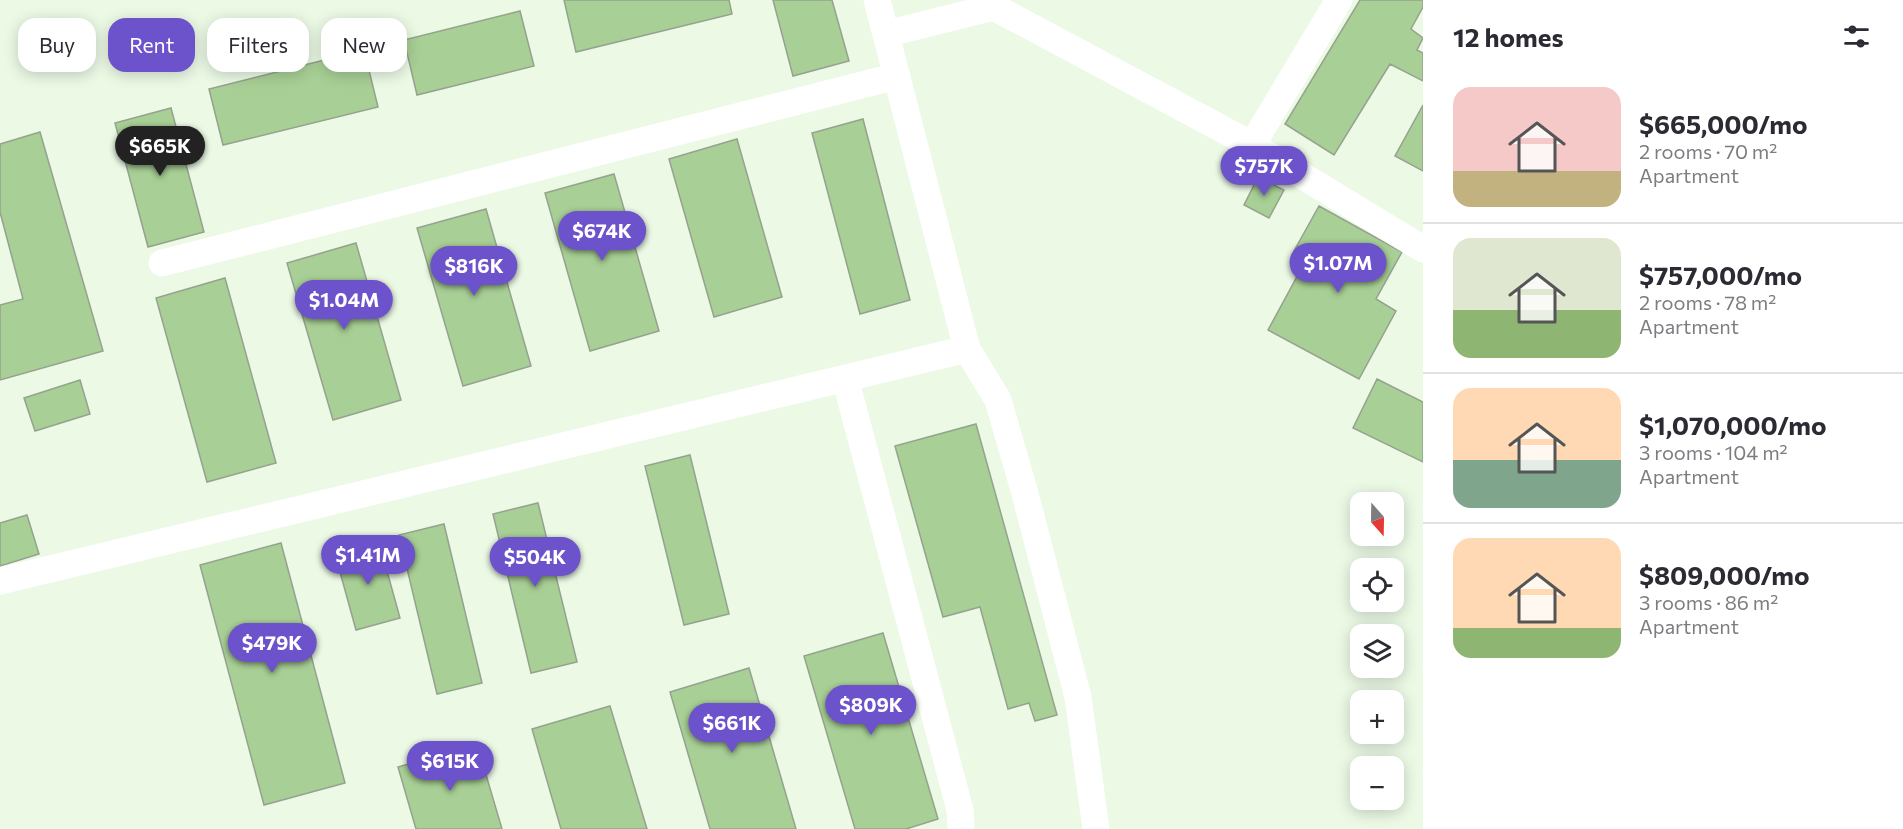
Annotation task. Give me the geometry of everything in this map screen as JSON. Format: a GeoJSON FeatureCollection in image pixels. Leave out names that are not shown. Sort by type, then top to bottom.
{"type":"FeatureCollection","features":[{"type":"Feature","properties":{"kind":"lane"},"geometry":{"type":"LineString","coordinates":[[877,0],[967,349],[998,400],[1024,490],[1077,697],[1096,829]]}},
{"type":"Feature","properties":{"kind":"lane"},"geometry":{"type":"LineString","coordinates":[[1252,145],[1339,0]]}},
{"type":"Feature","properties":{"kind":"lane"},"geometry":{"type":"LineString","coordinates":[[886,34],[994,7],[1252,145],[1423,249]]}},
{"type":"Feature","properties":{"kind":"lane"},"geometry":{"type":"LineString","coordinates":[[162,263],[897,76]]}},
{"type":"Feature","properties":{"kind":"lane"},"geometry":{"type":"LineString","coordinates":[[0,581],[967,349]]}},
{"type":"Feature","properties":{"kind":"lane"},"geometry":{"type":"LineString","coordinates":[[845,378],[960,810],[961,829]]}},
{"type":"Feature","properties":{"kind":"building"},"geometry":{"type":"Polygon","coordinates":[[[564,0],[729,0],[732,14],[576,52],[564,0]]]}},
{"type":"Feature","properties":{"kind":"building"},"geometry":{"type":"Polygon","coordinates":[[[773,0],[832,0],[849,61],[793,76],[773,0]]]}},
{"type":"Feature","properties":{"kind":"building"},"geometry":{"type":"Polygon","coordinates":[[[1360,0],[1423,0],[1423,7],[1411,29],[1423,38],[1417,50],[1423,53],[1423,81],[1390,64],[1334,155],[1285,124],[1360,0]]]}},
{"type":"Feature","properties":{"kind":"building"},"geometry":{"type":"Polygon","coordinates":[[[520,11],[534,66],[417,95],[407,53],[407,39],[520,11]]]}},
{"type":"Feature","properties":{"kind":"building"},"geometry":{"type":"Polygon","coordinates":[[[321,61],[321,72],[369,72],[378,107],[223,145],[209,89],[277,72],[309,72],[309,64],[321,61]]]}},
{"type":"Feature","properties":{"kind":"building"},"geometry":{"type":"Polygon","coordinates":[[[1423,105],[1423,171],[1395,156],[1423,105]]]}},
{"type":"Feature","properties":{"kind":"building"},"geometry":{"type":"Polygon","coordinates":[[[171,108],[204,232],[148,247],[115,123],[171,108]]]}},
{"type":"Feature","properties":{"kind":"building"},"geometry":{"type":"Polygon","coordinates":[[[863,119],[910,300],[860,314],[812,133],[863,119]]]}},
{"type":"Feature","properties":{"kind":"building"},"geometry":{"type":"Polygon","coordinates":[[[40,132],[103,351],[0,380],[0,305],[23,299],[0,212],[0,144],[40,132]]]}},
{"type":"Feature","properties":{"kind":"building"},"geometry":{"type":"Polygon","coordinates":[[[737,139],[782,297],[714,317],[669,159],[737,139]]]}},
{"type":"Feature","properties":{"kind":"building"},"geometry":{"type":"Polygon","coordinates":[[[614,174],[659,331],[590,351],[545,193],[614,174]]]}},
{"type":"Feature","properties":{"kind":"building"},"geometry":{"type":"Polygon","coordinates":[[[1258,177],[1284,190],[1269,218],[1244,205],[1258,177]]]}},
{"type":"Feature","properties":{"kind":"building"},"geometry":{"type":"Polygon","coordinates":[[[1319,206],[1402,252],[1376,299],[1396,311],[1359,379],[1268,330],[1307,258],[1294,251],[1319,206]]]}},
{"type":"Feature","properties":{"kind":"building"},"geometry":{"type":"Polygon","coordinates":[[[486,209],[531,366],[463,386],[417,228],[486,209]]]}},
{"type":"Feature","properties":{"kind":"building"},"geometry":{"type":"Polygon","coordinates":[[[356,243],[401,400],[333,420],[287,263],[356,243]]]}},
{"type":"Feature","properties":{"kind":"building"},"geometry":{"type":"Polygon","coordinates":[[[225,278],[276,463],[207,482],[156,298],[225,278]]]}},
{"type":"Feature","properties":{"kind":"building"},"geometry":{"type":"Polygon","coordinates":[[[1377,379],[1423,402],[1423,462],[1353,428],[1377,379]]]}},
{"type":"Feature","properties":{"kind":"building"},"geometry":{"type":"Polygon","coordinates":[[[80,380],[90,414],[35,431],[24,398],[80,380]]]}},
{"type":"Feature","properties":{"kind":"building"},"geometry":{"type":"Polygon","coordinates":[[[976,424],[1057,715],[1035,721],[1029,703],[1008,709],[980,607],[943,617],[895,446],[976,424]]]}},
{"type":"Feature","properties":{"kind":"building"},"geometry":{"type":"Polygon","coordinates":[[[690,455],[729,614],[684,625],[645,466],[690,455]]]}},
{"type":"Feature","properties":{"kind":"building"},"geometry":{"type":"Polygon","coordinates":[[[538,503],[577,662],[531,673],[493,514],[538,503]]]}},
{"type":"Feature","properties":{"kind":"building"},"geometry":{"type":"Polygon","coordinates":[[[27,515],[39,554],[0,566],[0,523],[27,515]]]}},
{"type":"Feature","properties":{"kind":"building"},"geometry":{"type":"Polygon","coordinates":[[[444,524],[482,683],[437,694],[399,535],[444,524]]]}},
{"type":"Feature","properties":{"kind":"building"},"geometry":{"type":"Polygon","coordinates":[[[379,542],[400,618],[356,630],[335,554],[379,542]]]}},
{"type":"Feature","properties":{"kind":"building"},"geometry":{"type":"Polygon","coordinates":[[[281,543],[345,783],[264,805],[200,565],[281,543]]]}},
{"type":"Feature","properties":{"kind":"building"},"geometry":{"type":"Polygon","coordinates":[[[883,633],[938,819],[906,829],[855,829],[804,656],[883,633]]]}},
{"type":"Feature","properties":{"kind":"building"},"geometry":{"type":"Polygon","coordinates":[[[749,668],[796,829],[710,829],[670,692],[749,668]]]}},
{"type":"Feature","properties":{"kind":"building"},"geometry":{"type":"Polygon","coordinates":[[[610,706],[647,829],[561,829],[532,729],[610,706]]]}},
{"type":"Feature","properties":{"kind":"building"},"geometry":{"type":"Polygon","coordinates":[[[477,744],[502,829],[416,829],[398,767],[477,744]]]}}]}
